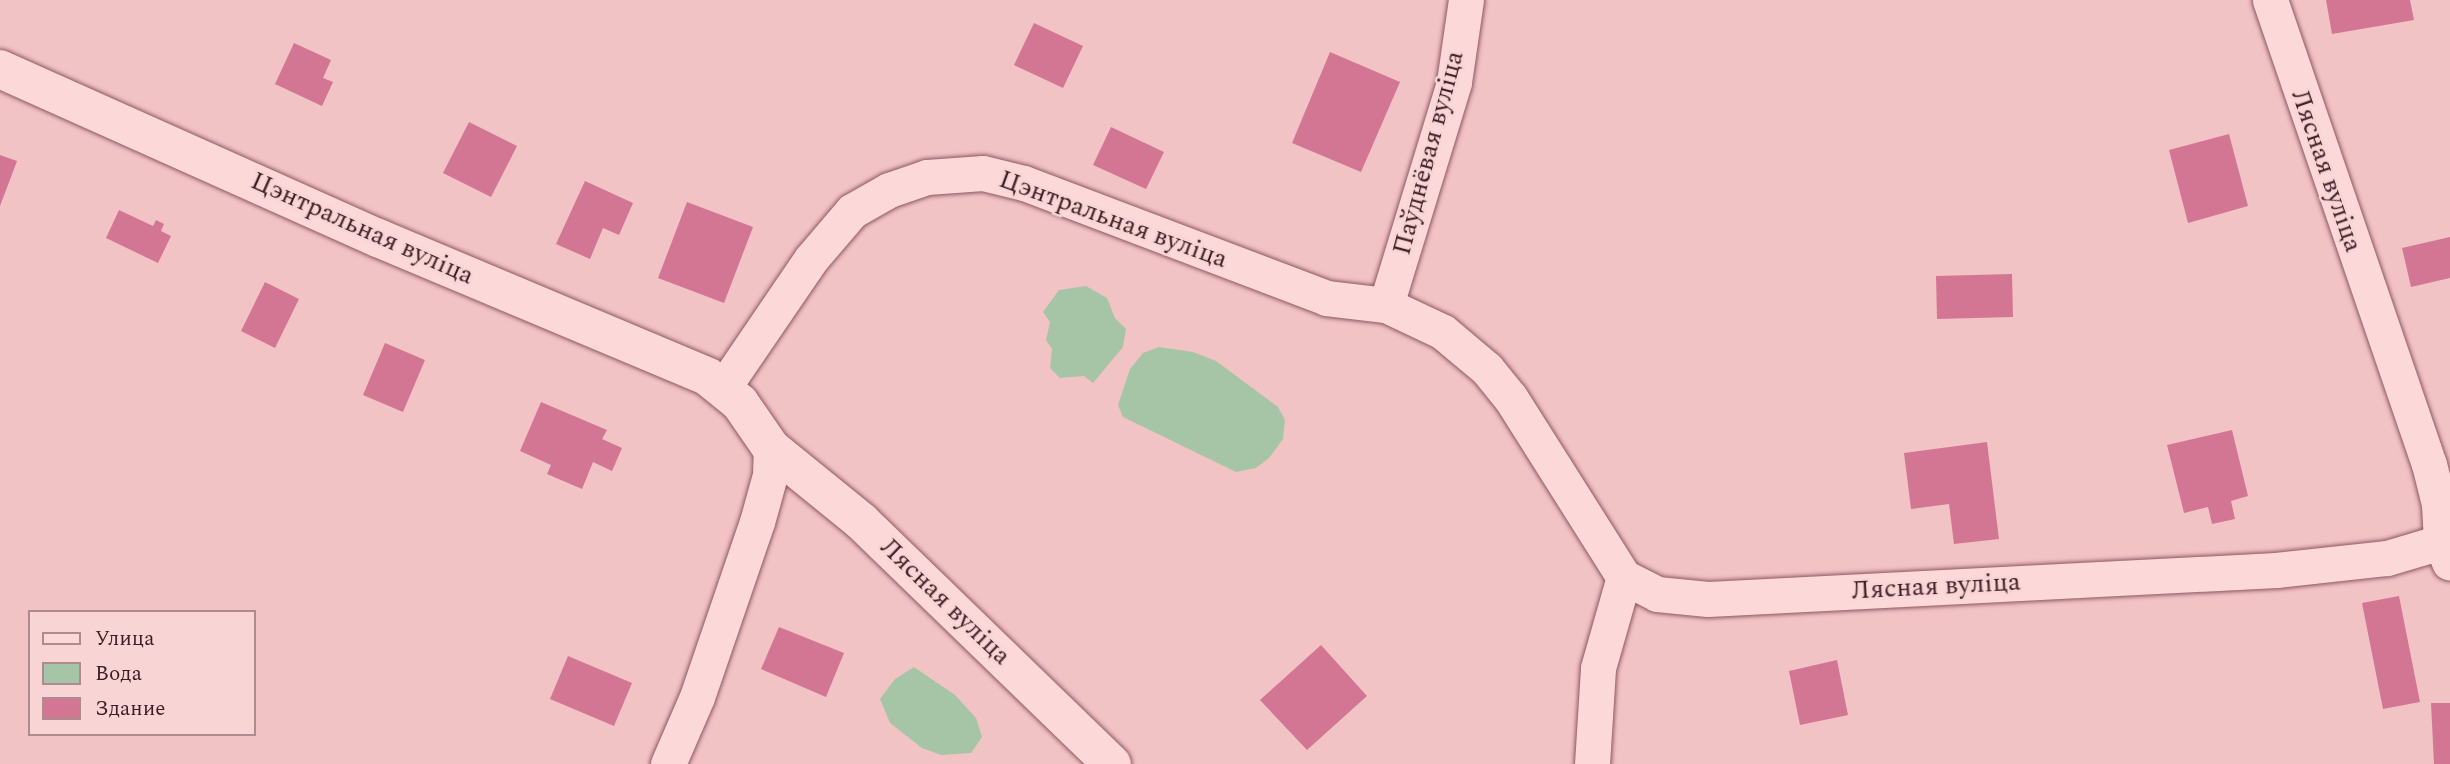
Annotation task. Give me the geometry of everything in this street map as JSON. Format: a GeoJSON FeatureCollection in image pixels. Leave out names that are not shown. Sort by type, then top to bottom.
{"type":"FeatureCollection","features":[{"type":"Feature","properties":{"kind":"street","name":"Паўднёвая вуліца"},"geometry":{"type":"LineString","coordinates":[[1386,305],[1454,82],[1466,0]]}},
{"type":"Feature","properties":{"kind":"street","name":"Лясная вуліца"},"geometry":{"type":"LineString","coordinates":[[1624,577],[1657,594],[1708,599],[2276,570],[2446,553],[2440,504],[2429,464],[2270,0]]}},
{"type":"Feature","properties":{"kind":"street","name":"Цэнтральная вуліца"},"geometry":{"type":"LineString","coordinates":[[0,69],[379,238],[687,366],[723,388],[771,448]]}},
{"type":"Feature","properties":{"kind":"street","name":"Цэнтральная вуліца"},"geometry":{"type":"LineString","coordinates":[[723,388],[839,223],[889,190],[947,172],[983,173],[1013,180],[1326,298],[1386,305],[1443,332],[1487,369],[1530,426],[1624,577]]}},
{"type":"Feature","properties":{"kind":"street","name":"Лясная вуліца"},"geometry":{"type":"LineString","coordinates":[[771,448],[862,522],[1112,764]]}},
{"type":"Feature","properties":{"kind":"street"},"geometry":{"type":"LineString","coordinates":[[668,764],[697,697],[757,522],[771,475],[771,448]]}},
{"type":"Feature","properties":{"kind":"street"},"geometry":{"type":"LineString","coordinates":[[1592,764],[1590,738],[1598,668],[1624,577]]}},
{"type":"Feature","properties":{"kind":"water"},"geometry":{"type":"Polygon","coordinates":[[[1086,286],[1107,298],[1115,318],[1126,329],[1123,347],[1093,383],[1084,376],[1060,378],[1050,368],[1052,349],[1046,340],[1050,322],[1043,312],[1059,290],[1086,286]]]}},
{"type":"Feature","properties":{"kind":"water"},"geometry":{"type":"Polygon","coordinates":[[[1159,347],[1193,352],[1216,361],[1278,407],[1285,420],[1283,439],[1269,458],[1256,468],[1236,472],[1123,417],[1118,405],[1130,369],[1143,353],[1159,347]]]}},
{"type":"Feature","properties":{"kind":"water"},"geometry":{"type":"Polygon","coordinates":[[[914,667],[955,695],[976,718],[982,737],[971,753],[941,755],[922,748],[890,723],[880,699],[895,679],[914,667]]]}},
{"type":"Feature","properties":{"kind":"building"},"geometry":{"type":"Polygon","coordinates":[[[2326,0],[2410,0],[2414,20],[2332,34],[2326,0]]]}},
{"type":"Feature","properties":{"kind":"building"},"geometry":{"type":"Polygon","coordinates":[[[1034,23],[1083,46],[1063,88],[1014,65],[1034,23]]]}},
{"type":"Feature","properties":{"kind":"building"},"geometry":{"type":"Polygon","coordinates":[[[294,43],[331,60],[323,78],[333,82],[322,106],[275,84],[294,43]]]}},
{"type":"Feature","properties":{"kind":"building"},"geometry":{"type":"Polygon","coordinates":[[[1330,52],[1400,82],[1361,172],[1292,143],[1330,52]]]}},
{"type":"Feature","properties":{"kind":"building"},"geometry":{"type":"Polygon","coordinates":[[[469,122],[517,146],[491,197],[443,173],[469,122]]]}},
{"type":"Feature","properties":{"kind":"building"},"geometry":{"type":"Polygon","coordinates":[[[1111,127],[1164,152],[1146,189],[1093,165],[1111,127]]]}},
{"type":"Feature","properties":{"kind":"building"},"geometry":{"type":"Polygon","coordinates":[[[2229,134],[2248,206],[2188,223],[2169,150],[2229,134]]]}},
{"type":"Feature","properties":{"kind":"building"},"geometry":{"type":"Polygon","coordinates":[[[0,155],[17,161],[0,206],[0,155]]]}},
{"type":"Feature","properties":{"kind":"building"},"geometry":{"type":"Polygon","coordinates":[[[585,181],[633,203],[619,235],[603,228],[590,259],[556,244],[585,181]]]}},
{"type":"Feature","properties":{"kind":"building"},"geometry":{"type":"Polygon","coordinates":[[[687,202],[753,227],[724,303],[658,278],[687,202]]]}},
{"type":"Feature","properties":{"kind":"building"},"geometry":{"type":"Polygon","coordinates":[[[119,210],[153,226],[156,220],[164,224],[161,231],[171,236],[158,263],[106,238],[119,210]]]}},
{"type":"Feature","properties":{"kind":"building"},"geometry":{"type":"Polygon","coordinates":[[[2450,237],[2450,278],[2411,287],[2402,248],[2450,237]]]}},
{"type":"Feature","properties":{"kind":"building"},"geometry":{"type":"Polygon","coordinates":[[[2012,274],[2013,317],[1937,319],[1936,276],[2012,274]]]}},
{"type":"Feature","properties":{"kind":"building"},"geometry":{"type":"Polygon","coordinates":[[[265,282],[299,299],[275,348],[241,331],[265,282]]]}},
{"type":"Feature","properties":{"kind":"building"},"geometry":{"type":"Polygon","coordinates":[[[385,343],[425,360],[403,412],[363,395],[385,343]]]}},
{"type":"Feature","properties":{"kind":"building"},"geometry":{"type":"Polygon","coordinates":[[[541,402],[607,430],[602,439],[622,448],[612,471],[593,462],[582,489],[547,474],[551,465],[520,451],[541,402]]]}},
{"type":"Feature","properties":{"kind":"building"},"geometry":{"type":"Polygon","coordinates":[[[2232,430],[2248,496],[2231,501],[2235,519],[2212,524],[2208,507],[2184,513],[2167,445],[2232,430]]]}},
{"type":"Feature","properties":{"kind":"building"},"geometry":{"type":"Polygon","coordinates":[[[1987,442],[1999,539],[1954,544],[1949,504],[1911,509],[1904,453],[1987,442]]]}},
{"type":"Feature","properties":{"kind":"building"},"geometry":{"type":"Polygon","coordinates":[[[2399,596],[2420,702],[2383,709],[2362,603],[2399,596]]]}},
{"type":"Feature","properties":{"kind":"building"},"geometry":{"type":"Polygon","coordinates":[[[779,627],[844,653],[826,697],[761,669],[779,627]]]}},
{"type":"Feature","properties":{"kind":"building"},"geometry":{"type":"Polygon","coordinates":[[[1321,645],[1367,696],[1307,750],[1260,700],[1321,645]]]}},
{"type":"Feature","properties":{"kind":"building"},"geometry":{"type":"Polygon","coordinates":[[[568,656],[632,683],[614,726],[550,699],[568,656]]]}},
{"type":"Feature","properties":{"kind":"building"},"geometry":{"type":"Polygon","coordinates":[[[1837,660],[1848,715],[1800,725],[1789,671],[1837,660]]]}},
{"type":"Feature","properties":{"kind":"building"},"geometry":{"type":"Polygon","coordinates":[[[2431,703],[2450,703],[2450,764],[2434,764],[2431,703]]]}}]}
